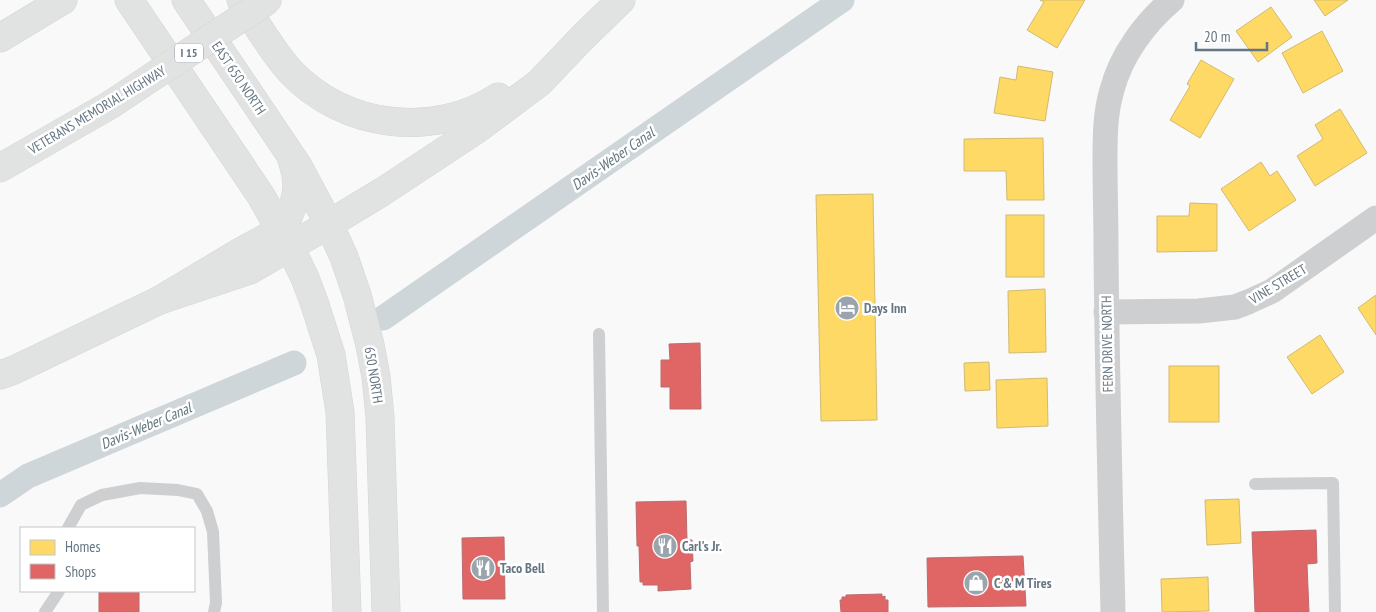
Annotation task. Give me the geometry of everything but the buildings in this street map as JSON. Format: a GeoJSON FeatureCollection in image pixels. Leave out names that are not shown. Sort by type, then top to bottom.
{"type":"FeatureCollection","features":[{"type":"Feature","properties":{"kind":"main road"},"geometry":{"type":"LineString","coordinates":[[129,0],[245,171],[285,238],[305,278],[323,327],[331,355],[342,442],[347,612]]}},
{"type":"Feature","properties":{"kind":"main road","name":"EAST 650 NORTH"},"geometry":{"type":"LineString","coordinates":[[186,0],[291,156]]}},
{"type":"Feature","properties":{"kind":"main road"},"geometry":{"type":"LineString","coordinates":[[242,0],[281,59],[298,79],[340,107],[364,116],[391,122],[431,122],[474,111],[502,95],[582,38]]}},
{"type":"Feature","properties":{"kind":"main road","name":"VETERANS MEMORIAL HIGHWAY"},"geometry":{"type":"LineString","coordinates":[[0,168],[110,106],[268,0]]}},
{"type":"Feature","properties":{"kind":"main road"},"geometry":{"type":"LineString","coordinates":[[0,375],[160,300],[250,270],[285,238],[330,224],[476,130],[539,83],[621,0]]}},
{"type":"Feature","properties":{"kind":"main road"},"geometry":{"type":"LineString","coordinates":[[0,38],[59,2]]}},
{"type":"Feature","properties":{"kind":"main road"},"geometry":{"type":"LineString","coordinates":[[285,238],[288,217],[295,200],[297,188],[296,174],[291,156]]}},
{"type":"Feature","properties":{"kind":"main road","name":"650 NORTH"},"geometry":{"type":"LineString","coordinates":[[291,156],[330,224],[344,257],[368,334],[376,377],[380,417],[386,612]]}},
{"type":"Feature","properties":{"kind":"street","name":"FERN DRIVE NORTH"},"geometry":{"type":"LineString","coordinates":[[1113,612],[1106,312],[1105,138],[1108,110],[1116,76],[1139,36],[1157,14],[1172,0]]}},
{"type":"Feature","properties":{"kind":"street","name":"VINE STREET"},"geometry":{"type":"LineString","coordinates":[[1106,312],[1220,310],[1248,302],[1272,291],[1376,218]]}},
{"type":"Feature","properties":{"kind":"lane"},"geometry":{"type":"LineString","coordinates":[[599,334],[603,612]]}},
{"type":"Feature","properties":{"kind":"lane"},"geometry":{"type":"LineString","coordinates":[[1255,484],[1333,483],[1335,612]]}},
{"type":"Feature","properties":{"kind":"lane"},"geometry":{"type":"LineString","coordinates":[[69,527],[80,505],[102,495],[140,488],[178,490],[197,494],[207,511],[213,532],[216,603],[214,612]]}},
{"type":"Feature","properties":{"kind":"lane"},"geometry":{"type":"LineString","coordinates":[[46,612],[59,592]]}},
{"type":"Feature","properties":{"kind":"waterway","name":"Davis-Weber Canal"},"geometry":{"type":"LineString","coordinates":[[383,318],[842,0]]}},
{"type":"Feature","properties":{"kind":"waterway","name":"Davis-Weber Canal"},"geometry":{"type":"LineString","coordinates":[[0,495],[28,476],[294,363]]}},
{"type":"Feature","properties":{"kind":"place","name":"Days Inn"},"geometry":{"type":"Point","coordinates":[847,308]}},
{"type":"Feature","properties":{"kind":"place","name":"Carl's Jr."},"geometry":{"type":"Point","coordinates":[665,546]}},
{"type":"Feature","properties":{"kind":"place","name":"Taco Bell"},"geometry":{"type":"Point","coordinates":[483,568]}},
{"type":"Feature","properties":{"kind":"place","name":"C & M Tires"},"geometry":{"type":"Point","coordinates":[976,583]}}]}
